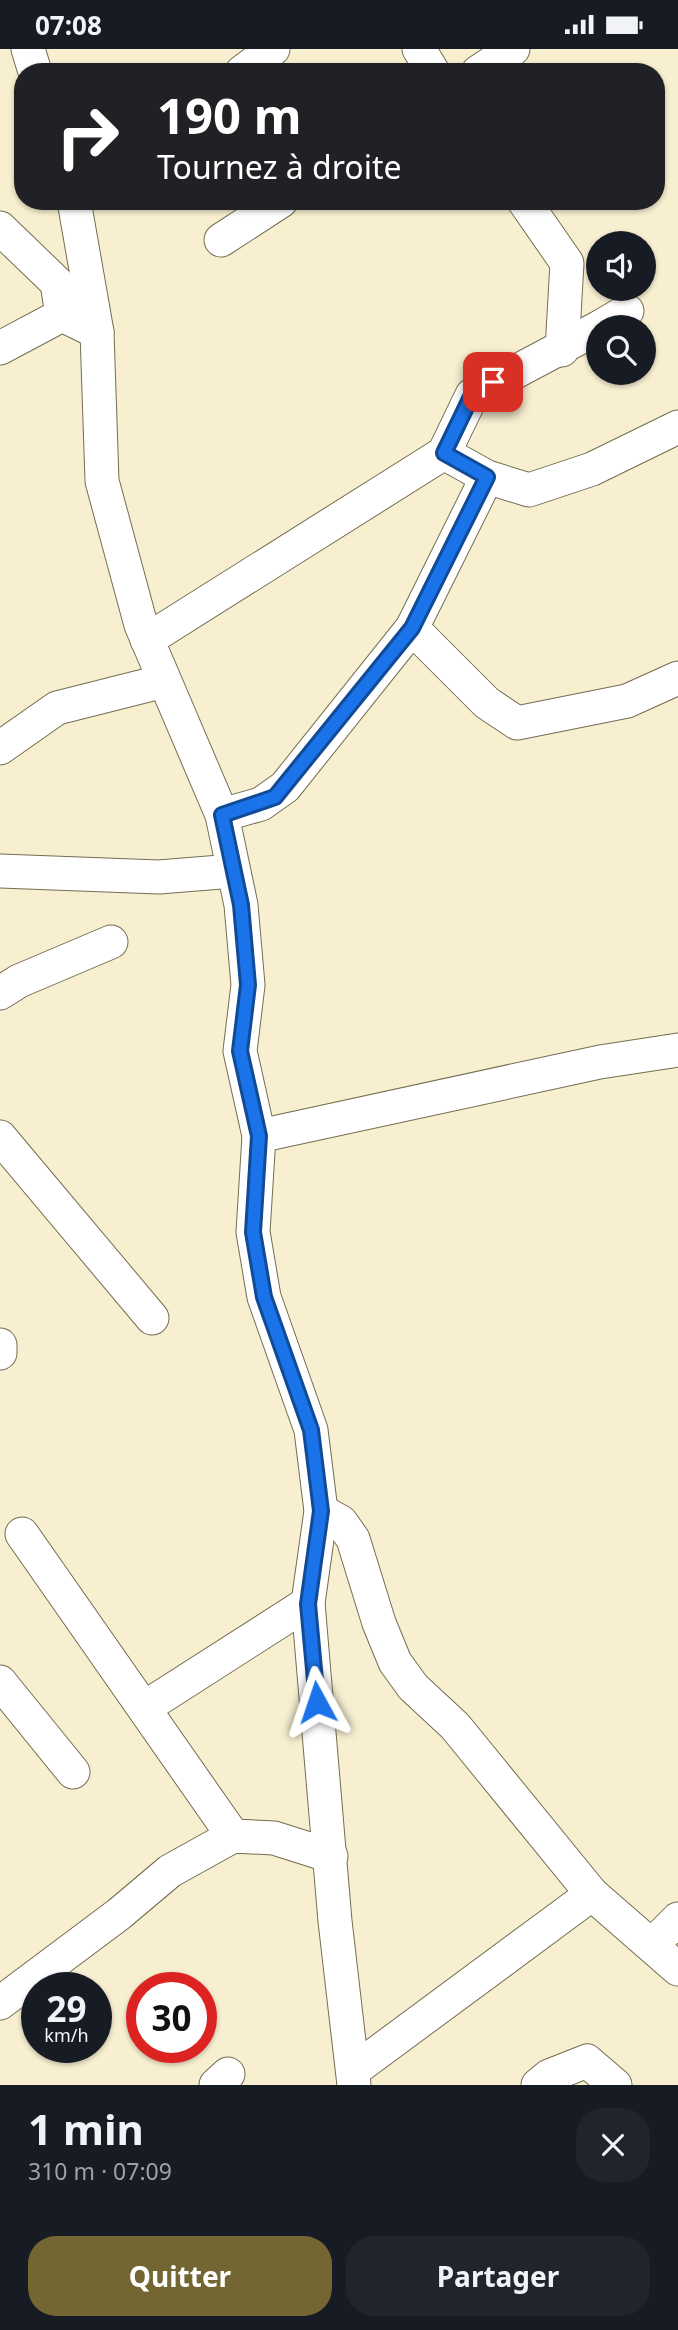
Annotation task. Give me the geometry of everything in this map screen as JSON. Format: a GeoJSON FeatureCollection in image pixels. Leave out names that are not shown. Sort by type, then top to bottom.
{"type":"FeatureCollection","features":[{"type":"Feature","properties":{"kind":"street"},"geometry":{"type":"LineString","coordinates":[[254,63],[273,49]]}},
{"type":"Feature","properties":{"kind":"street"},"geometry":{"type":"LineString","coordinates":[[492,63],[513,49]]}},
{"type":"Feature","properties":{"kind":"street"},"geometry":{"type":"LineString","coordinates":[[76,210],[97,332],[103,481],[147,640],[222,815],[241,905],[248,985],[240,1051],[259,1136],[253,1232],[264,1297],[311,1430],[321,1511],[308,1604],[354,2078]]}},
{"type":"Feature","properties":{"kind":"street"},"geometry":{"type":"LineString","coordinates":[[221,240],[267,210]]}},
{"type":"Feature","properties":{"kind":"street"},"geometry":{"type":"LineString","coordinates":[[530,210],[567,263],[562,350]]}},
{"type":"Feature","properties":{"kind":"street"},"geometry":{"type":"LineString","coordinates":[[0,228],[57,283],[62,315]]}},
{"type":"Feature","properties":{"kind":"street"},"geometry":{"type":"LineString","coordinates":[[62,315],[97,332]]}},
{"type":"Feature","properties":{"kind":"street"},"geometry":{"type":"LineString","coordinates":[[0,348],[62,315]]}},
{"type":"Feature","properties":{"kind":"street"},"geometry":{"type":"LineString","coordinates":[[147,640],[444,453],[472,395],[586,336]]}},
{"type":"Feature","properties":{"kind":"street"},"geometry":{"type":"LineString","coordinates":[[444,453],[487,477],[529,490],[592,469],[678,427]]}},
{"type":"Feature","properties":{"kind":"street"},"geometry":{"type":"LineString","coordinates":[[222,815],[261,804],[280,792],[412,628],[487,477]]}},
{"type":"Feature","properties":{"kind":"street"},"geometry":{"type":"LineString","coordinates":[[412,628],[487,703],[517,723],[627,701],[678,678]]}},
{"type":"Feature","properties":{"kind":"street"},"geometry":{"type":"LineString","coordinates":[[0,747],[57,708],[164,681]]}},
{"type":"Feature","properties":{"kind":"street"},"geometry":{"type":"LineString","coordinates":[[0,871],[159,877],[233,871]]}},
{"type":"Feature","properties":{"kind":"street"},"geometry":{"type":"LineString","coordinates":[[0,993],[19,981],[111,942]]}},
{"type":"Feature","properties":{"kind":"street"},"geometry":{"type":"LineString","coordinates":[[259,1136],[600,1062],[678,1050]]}},
{"type":"Feature","properties":{"kind":"street"},"geometry":{"type":"LineString","coordinates":[[0,1137],[152,1318]]}},
{"type":"Feature","properties":{"kind":"street"},"geometry":{"type":"LineString","coordinates":[[0,1345],[0,1353]]}},
{"type":"Feature","properties":{"kind":"street"},"geometry":{"type":"LineString","coordinates":[[321,1511],[341,1522],[353,1539],[379,1623],[395,1662],[413,1687],[456,1726],[592,1894],[678,1969]]}},
{"type":"Feature","properties":{"kind":"street"},"geometry":{"type":"LineString","coordinates":[[22,1534],[233,1836]]}},
{"type":"Feature","properties":{"kind":"street"},"geometry":{"type":"LineString","coordinates":[[144,1708],[308,1604]]}},
{"type":"Feature","properties":{"kind":"street"},"geometry":{"type":"LineString","coordinates":[[0,1682],[73,1772]]}},
{"type":"Feature","properties":{"kind":"street"},"geometry":{"type":"LineString","coordinates":[[0,2003],[119,1914],[170,1871],[233,1836],[274,1838],[331,1856]]}},
{"type":"Feature","properties":{"kind":"street"},"geometry":{"type":"LineString","coordinates":[[354,2078],[592,1894]]}},
{"type":"Feature","properties":{"kind":"street"},"geometry":{"type":"LineString","coordinates":[[652,1945],[678,1919]]}},
{"type":"Feature","properties":{"kind":"street"},"geometry":{"type":"LineString","coordinates":[[538,2085],[549,2076],[587,2061],[615,2085]]}},
{"type":"Feature","properties":{"kind":"route"},"geometry":{"type":"LineString","coordinates":[[317,1702],[308,1604],[321,1511],[311,1430],[264,1297],[253,1232],[259,1136],[240,1051],[248,985],[241,905],[222,815],[261,804],[275,797],[412,628],[487,477],[444,453],[472,395],[493,382]]}}]}
